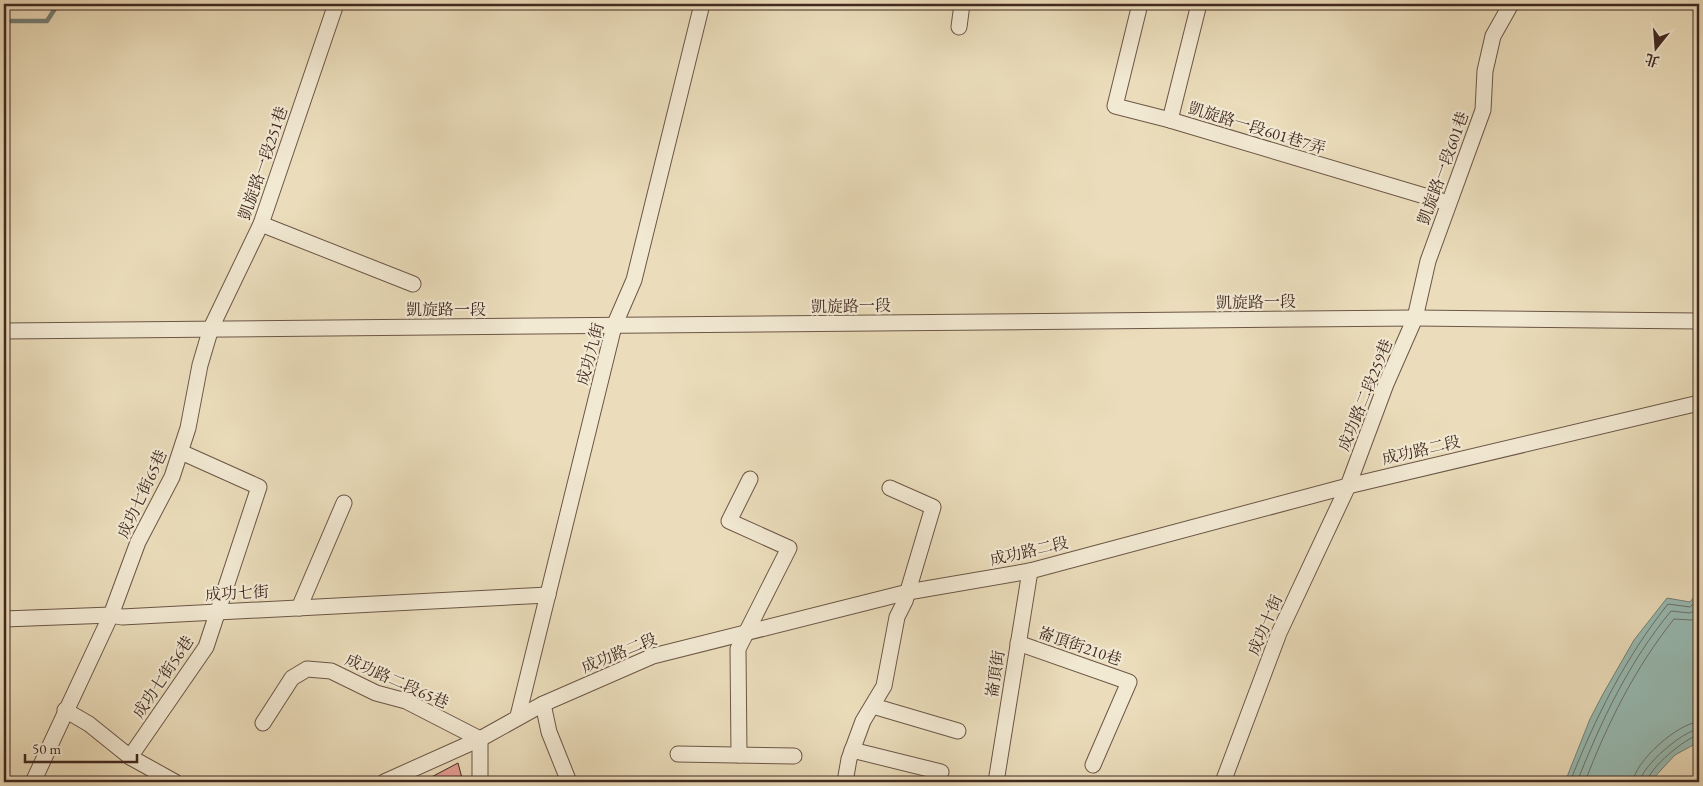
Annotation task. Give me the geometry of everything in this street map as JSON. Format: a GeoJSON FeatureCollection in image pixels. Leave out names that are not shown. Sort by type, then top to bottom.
{"type":"FeatureCollection","features":[{"type":"Feature","properties":{"kind":"street","name":"凱旋路一段251巷"},"geometry":{"type":"LineString","coordinates":[[211,328],[261,224],[336,4]]}},
{"type":"Feature","properties":{"kind":"street","name":"成功九街"},"geometry":{"type":"LineString","coordinates":[[518,716],[614,326],[634,280],[702,4]]}},
{"type":"Feature","properties":{"kind":"street"},"geometry":{"type":"LineString","coordinates":[[959,26],[962,4]]}},
{"type":"Feature","properties":{"kind":"street"},"geometry":{"type":"LineString","coordinates":[[1140,4],[1115,106],[1170,120]]}},
{"type":"Feature","properties":{"kind":"street","name":"凱旋路一段601巷7弄"},"geometry":{"type":"LineString","coordinates":[[1199,4],[1170,120],[1448,203]]}},
{"type":"Feature","properties":{"kind":"street","name":"凱旋路一段601巷"},"geometry":{"type":"LineString","coordinates":[[1415,318],[1428,261],[1483,110],[1485,70],[1493,36],[1511,4]]}},
{"type":"Feature","properties":{"kind":"street"},"geometry":{"type":"LineString","coordinates":[[261,224],[413,284]]}},
{"type":"Feature","properties":{"kind":"street","name":"凱旋路一段"},"geometry":{"type":"LineString","coordinates":[[4,331],[1415,318],[1699,321]]}},
{"type":"Feature","properties":{"kind":"street","name":"成功路二段259巷"},"geometry":{"type":"LineString","coordinates":[[1348,486],[1386,384],[1415,318]]}},
{"type":"Feature","properties":{"kind":"street","name":"成功七街65巷"},"geometry":{"type":"LineString","coordinates":[[111,615],[138,542],[172,477],[181,452],[188,428],[200,364],[211,328]]}},
{"type":"Feature","properties":{"kind":"street","name":"成功路二段"},"geometry":{"type":"LineString","coordinates":[[384,782],[480,740],[518,716],[543,704],[653,656],[908,592],[1030,571],[1348,486],[1699,403]]}},
{"type":"Feature","properties":{"kind":"street","name":"成功七街56巷"},"geometry":{"type":"LineString","coordinates":[[130,757],[206,647],[259,487],[181,452]]}},
{"type":"Feature","properties":{"kind":"street"},"geometry":{"type":"LineString","coordinates":[[739,755],[738,649],[789,548],[729,521],[750,478]]}},
{"type":"Feature","properties":{"kind":"street","name":"成功十街"},"geometry":{"type":"LineString","coordinates":[[1223,782],[1279,633],[1348,486]]}},
{"type":"Feature","properties":{"kind":"street"},"geometry":{"type":"LineString","coordinates":[[845,782],[852,750],[863,721],[884,686],[897,617],[908,592],[932,507],[890,488]]}},
{"type":"Feature","properties":{"kind":"street"},"geometry":{"type":"LineString","coordinates":[[299,608],[344,502]]}},
{"type":"Feature","properties":{"kind":"street","name":"崙頂街"},"geometry":{"type":"LineString","coordinates":[[996,782],[1030,571]]}},
{"type":"Feature","properties":{"kind":"street","name":"成功七街"},"geometry":{"type":"LineString","coordinates":[[4,619],[217,612],[548,595]]}},
{"type":"Feature","properties":{"kind":"street"},"geometry":{"type":"LineString","coordinates":[[33,782],[111,615]]}},
{"type":"Feature","properties":{"kind":"street","name":"崙頂街210巷"},"geometry":{"type":"LineString","coordinates":[[1018,643],[1129,682],[1093,765]]}},
{"type":"Feature","properties":{"kind":"street","name":"成功路二段65巷"},"geometry":{"type":"LineString","coordinates":[[263,723],[292,678],[307,669],[331,671],[376,693],[406,700],[480,740]]}},
{"type":"Feature","properties":{"kind":"street"},"geometry":{"type":"LineString","coordinates":[[543,704],[548,732],[568,782]]}},
{"type":"Feature","properties":{"kind":"street"},"geometry":{"type":"LineString","coordinates":[[873,706],[958,731]]}},
{"type":"Feature","properties":{"kind":"street"},"geometry":{"type":"LineString","coordinates":[[65,710],[89,724],[130,757],[175,782]]}},
{"type":"Feature","properties":{"kind":"street"},"geometry":{"type":"LineString","coordinates":[[480,740],[480,782]]}},
{"type":"Feature","properties":{"kind":"street"},"geometry":{"type":"LineString","coordinates":[[852,750],[941,772]]}},
{"type":"Feature","properties":{"kind":"street"},"geometry":{"type":"LineString","coordinates":[[678,754],[794,756]]}},
{"type":"Feature","properties":{"kind":"water"},"geometry":{"type":"Polygon","coordinates":[[[1699,591],[1699,738],[1695,744],[1675,755],[1650,782],[1565,782],[1590,719],[1634,640],[1667,598],[1690,602],[1699,591]]]}},
{"type":"Feature","properties":{"kind":"building"},"geometry":{"type":"Polygon","coordinates":[[[458,763],[463,782],[422,782],[458,763]]]}},
{"type":"Feature","properties":{"kind":"waterway"},"geometry":{"type":"LineString","coordinates":[[4,21],[47,21],[58,4]]}}]}
